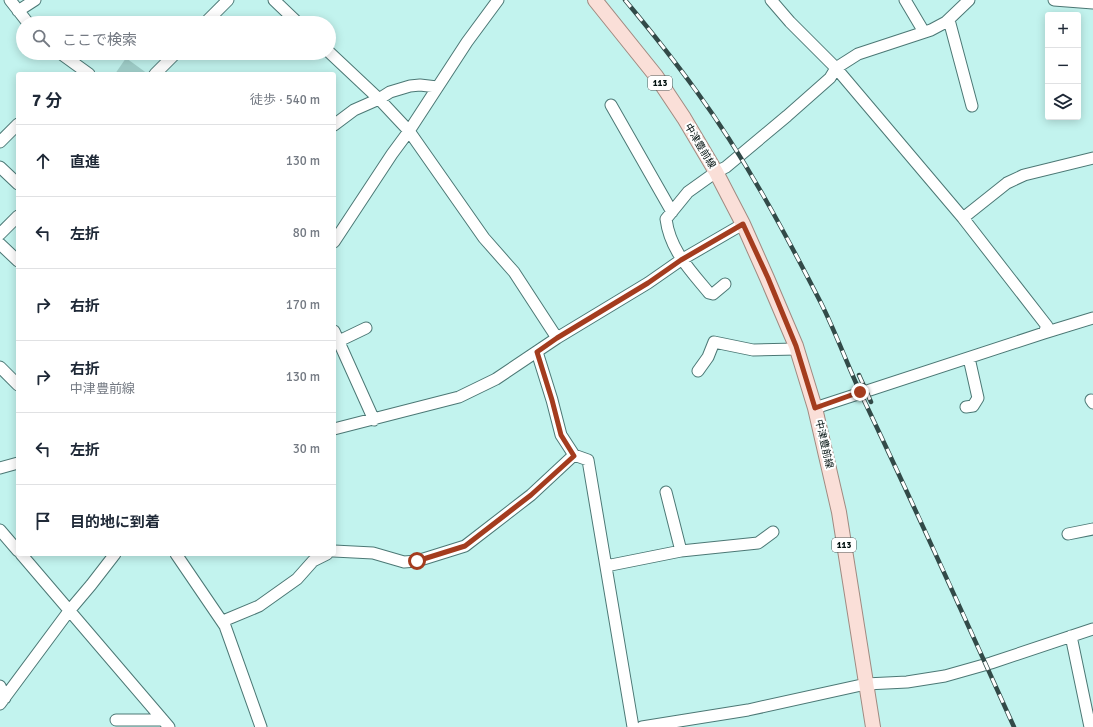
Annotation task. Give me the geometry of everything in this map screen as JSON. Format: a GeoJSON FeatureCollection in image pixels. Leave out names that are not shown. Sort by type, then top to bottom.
{"type":"FeatureCollection","features":[{"type":"Feature","properties":{"kind":"main road","name":"中津豊前線"},"geometry":{"type":"LineString","coordinates":[[595,0],[656,76],[684,118],[716,172],[743,224],[768,278],[797,349],[815,408],[839,512],[873,727]]}},
{"type":"Feature","properties":{"kind":"street"},"geometry":{"type":"LineString","coordinates":[[10,0],[22,16]]}},
{"type":"Feature","properties":{"kind":"street"},"geometry":{"type":"LineString","coordinates":[[18,11],[35,0]]}},
{"type":"Feature","properties":{"kind":"street"},"geometry":{"type":"LineString","coordinates":[[212,16],[228,0]]}},
{"type":"Feature","properties":{"kind":"street"},"geometry":{"type":"LineString","coordinates":[[274,0],[291,16]]}},
{"type":"Feature","properties":{"kind":"street"},"geometry":{"type":"LineString","coordinates":[[336,239],[437,87],[498,0]]}},
{"type":"Feature","properties":{"kind":"street"},"geometry":{"type":"LineString","coordinates":[[771,0],[790,22],[836,68],[963,218],[1047,326],[1044,333]]}},
{"type":"Feature","properties":{"kind":"street"},"geometry":{"type":"LineString","coordinates":[[905,0],[924,32]]}},
{"type":"Feature","properties":{"kind":"street"},"geometry":{"type":"LineString","coordinates":[[725,284],[713,294],[709,293],[681,260],[668,231],[666,219],[688,192],[716,172],[726,168],[830,78],[836,68],[858,54],[931,30],[949,20],[969,0]]}},
{"type":"Feature","properties":{"kind":"street"},"geometry":{"type":"LineString","coordinates":[[1054,0],[1093,3]]}},
{"type":"Feature","properties":{"kind":"street"},"geometry":{"type":"LineString","coordinates":[[949,20],[972,106]]}},
{"type":"Feature","properties":{"kind":"street"},"geometry":{"type":"LineString","coordinates":[[336,59],[379,99],[409,131],[484,238],[514,272],[557,338]]}},
{"type":"Feature","properties":{"kind":"street"},"geometry":{"type":"LineString","coordinates":[[70,60],[86,72]]}},
{"type":"Feature","properties":{"kind":"street"},"geometry":{"type":"LineString","coordinates":[[157,72],[169,60]]}},
{"type":"Feature","properties":{"kind":"street"},"geometry":{"type":"LineString","coordinates":[[336,123],[354,110],[379,99],[390,92],[410,86],[420,85],[437,87]]}},
{"type":"Feature","properties":{"kind":"street"},"geometry":{"type":"LineString","coordinates":[[611,105],[672,212]]}},
{"type":"Feature","properties":{"kind":"street"},"geometry":{"type":"LineString","coordinates":[[0,142],[16,126]]}},
{"type":"Feature","properties":{"kind":"street"},"geometry":{"type":"LineString","coordinates":[[963,218],[1007,183],[1024,175],[1093,158]]}},
{"type":"Feature","properties":{"kind":"street"},"geometry":{"type":"LineString","coordinates":[[0,167],[16,182]]}},
{"type":"Feature","properties":{"kind":"street"},"geometry":{"type":"LineString","coordinates":[[0,234],[16,218]]}},
{"type":"Feature","properties":{"kind":"street"},"geometry":{"type":"LineString","coordinates":[[336,429],[459,397],[496,379],[557,338],[648,283],[681,260],[743,224]]}},
{"type":"Feature","properties":{"kind":"street"},"geometry":{"type":"LineString","coordinates":[[0,244],[16,259]]}},
{"type":"Feature","properties":{"kind":"street"},"geometry":{"type":"LineString","coordinates":[[815,408],[1093,318]]}},
{"type":"Feature","properties":{"kind":"street"},"geometry":{"type":"LineString","coordinates":[[339,341],[366,328]]}},
{"type":"Feature","properties":{"kind":"street"},"geometry":{"type":"LineString","coordinates":[[336,335],[374,420]]}},
{"type":"Feature","properties":{"kind":"street"},"geometry":{"type":"LineString","coordinates":[[698,371],[708,357],[714,342],[753,350],[797,349]]}},
{"type":"Feature","properties":{"kind":"street"},"geometry":{"type":"LineString","coordinates":[[537,352],[561,435],[574,456],[588,460],[633,727]]}},
{"type":"Feature","properties":{"kind":"street"},"geometry":{"type":"LineString","coordinates":[[966,407],[973,406],[978,398],[969,358]]}},
{"type":"Feature","properties":{"kind":"street"},"geometry":{"type":"LineString","coordinates":[[0,367],[16,383]]}},
{"type":"Feature","properties":{"kind":"street"},"geometry":{"type":"LineString","coordinates":[[336,551],[373,553],[404,562],[417,561],[465,546],[531,495],[574,456]]}},
{"type":"Feature","properties":{"kind":"street"},"geometry":{"type":"LineString","coordinates":[[0,468],[16,464]]}},
{"type":"Feature","properties":{"kind":"street"},"geometry":{"type":"LineString","coordinates":[[666,492],[681,551]]}},
{"type":"Feature","properties":{"kind":"street"},"geometry":{"type":"LineString","coordinates":[[1068,534],[1093,529]]}},
{"type":"Feature","properties":{"kind":"street"},"geometry":{"type":"LineString","coordinates":[[0,530],[16,549]]}},
{"type":"Feature","properties":{"kind":"street"},"geometry":{"type":"LineString","coordinates":[[606,566],[681,551],[758,543],[773,532]]}},
{"type":"Feature","properties":{"kind":"street"},"geometry":{"type":"LineString","coordinates":[[23,556],[166,724]]}},
{"type":"Feature","properties":{"kind":"street"},"geometry":{"type":"LineString","coordinates":[[2,701],[69,611],[113,556]]}},
{"type":"Feature","properties":{"kind":"street"},"geometry":{"type":"LineString","coordinates":[[177,556],[223,621],[261,727]]}},
{"type":"Feature","properties":{"kind":"street"},"geometry":{"type":"LineString","coordinates":[[223,621],[259,606],[297,579],[313,561],[323,556]]}},
{"type":"Feature","properties":{"kind":"street"},"geometry":{"type":"LineString","coordinates":[[642,727],[748,710],[866,684],[907,682],[945,676],[991,663],[1093,629]]}},
{"type":"Feature","properties":{"kind":"street"},"geometry":{"type":"LineString","coordinates":[[1071,636],[1090,727]]}},
{"type":"Feature","properties":{"kind":"street"},"geometry":{"type":"LineString","coordinates":[[0,686],[2,701]]}},
{"type":"Feature","properties":{"kind":"street"},"geometry":{"type":"LineString","coordinates":[[116,720],[166,724]]}},
{"type":"Feature","properties":{"kind":"building"},"geometry":{"type":"Polygon","coordinates":[[[125,60],[129,60],[145,72],[116,72],[125,60]]]}},
{"type":"Feature","properties":{"kind":"railway"},"geometry":{"type":"LineString","coordinates":[[625,0],[671,57],[715,117],[748,169],[793,249],[821,303],[861,394],[920,519],[1014,727]]}},
{"type":"Feature","properties":{"kind":"railway"},"geometry":{"type":"LineString","coordinates":[[859,375],[871,402]]}},
{"type":"Feature","properties":{"kind":"route"},"geometry":{"type":"LineString","coordinates":[[417,561],[465,546],[531,495],[574,456],[561,435],[537,352],[557,338],[648,283],[681,260],[743,224],[768,278],[796,346],[815,408],[860,392]]}}]}
